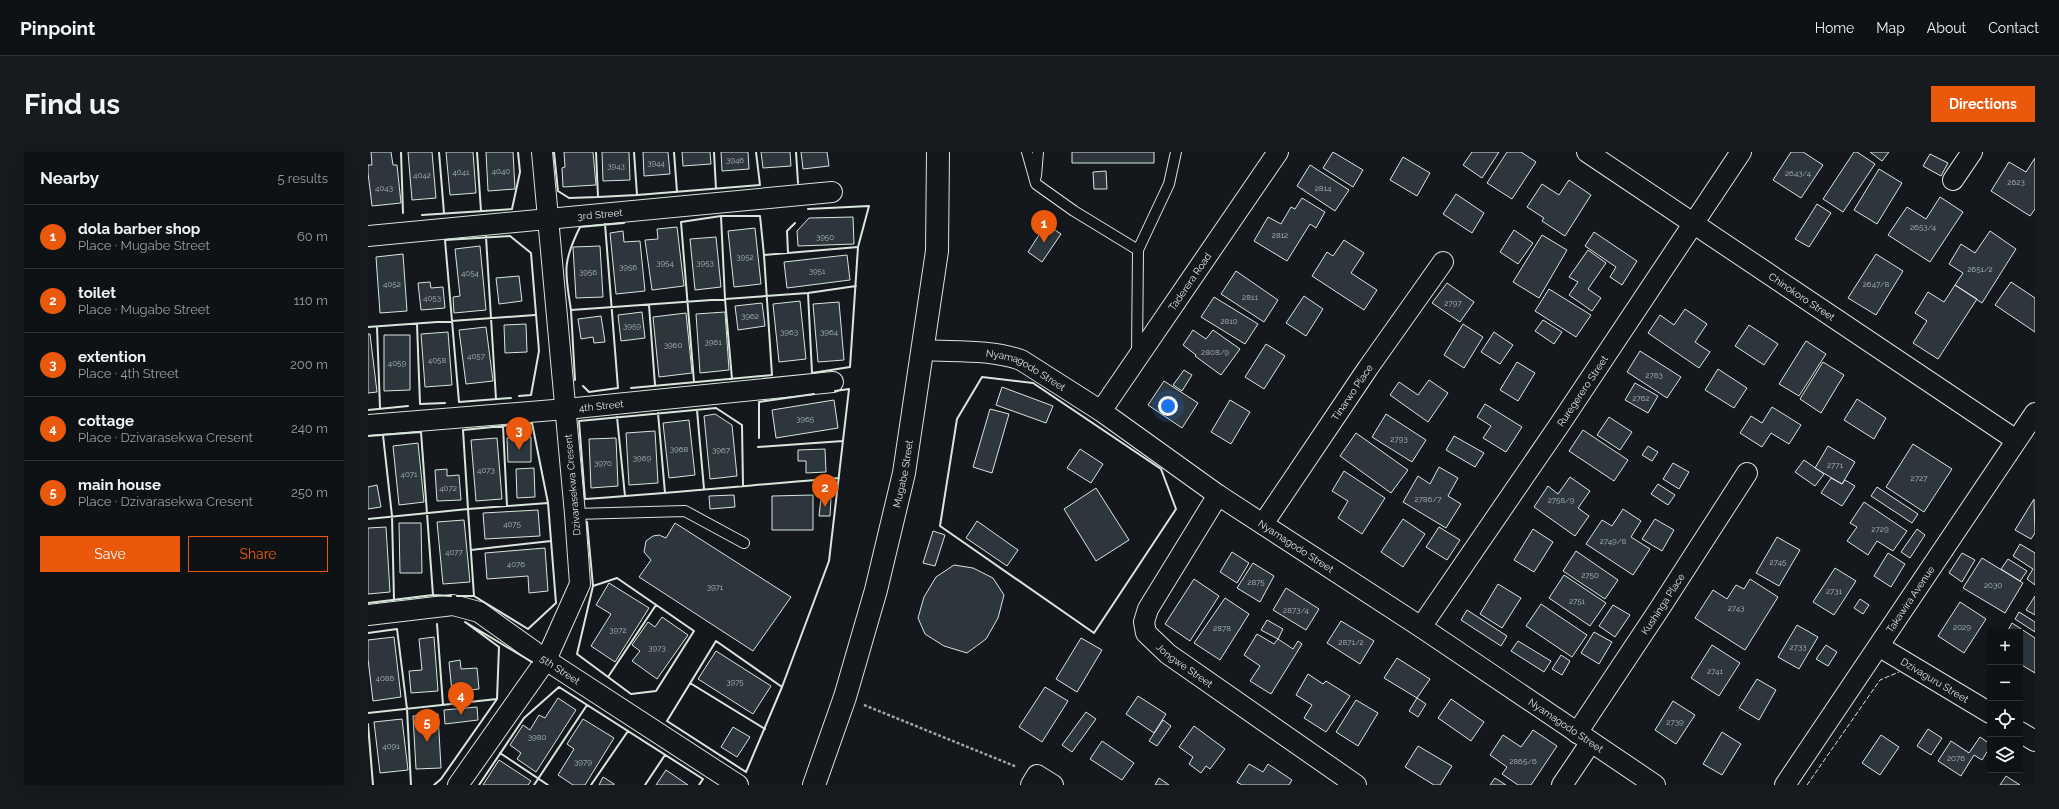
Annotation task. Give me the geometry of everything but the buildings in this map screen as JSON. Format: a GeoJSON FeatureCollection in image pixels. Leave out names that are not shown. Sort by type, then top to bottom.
{"type":"FeatureCollection","features":[{"type":"Feature","properties":{"kind":"street","name":"Dzivarasekwa Cresent"},"geometry":{"type":"LineString","coordinates":[[458,785],[546,660],[580,584],[566,410],[542,152]]}},
{"type":"Feature","properties":{"kind":"street","name":"Mugabe Street"},"geometry":{"type":"LineString","coordinates":[[814,785],[845,697],[876,590],[904,473],[937,251],[938,152]]}},
{"type":"Feature","properties":{"kind":"street","name":"Taderera Road"},"geometry":{"type":"LineString","coordinates":[[1102,411],[1278,152]]}},
{"type":"Feature","properties":{"kind":"street","name":"Chinokoro Street"},"geometry":{"type":"LineString","coordinates":[[1587,152],[2016,440]]}},
{"type":"Feature","properties":{"kind":"street","name":"Ruregerero Street"},"geometry":{"type":"LineString","coordinates":[[1420,627],[1560,424],[1741,152]]}},
{"type":"Feature","properties":{"kind":"street"},"geometry":{"type":"LineString","coordinates":[[1953,180],[1972,152]]}},
{"type":"Feature","properties":{"kind":"street","name":"3rd Street"},"geometry":{"type":"LineString","coordinates":[[368,236],[832,192]]}},
{"type":"Feature","properties":{"kind":"street","name":"Tinarwo Place"},"geometry":{"type":"LineString","coordinates":[[1263,524],[1364,374],[1443,262]]}},
{"type":"Feature","properties":{"kind":"street","name":"Nyamagodo Street"},"geometry":{"type":"LineString","coordinates":[[923,350],[1009,355],[1021,360],[1102,411],[1218,495],[1420,627],[1655,785]]}},
{"type":"Feature","properties":{"kind":"street","name":"4th Street"},"geometry":{"type":"LineString","coordinates":[[368,424],[566,410],[833,382]]}},
{"type":"Feature","properties":{"kind":"street","name":"Takawira Avenue"},"geometry":{"type":"LineString","coordinates":[[1785,785],[1880,647],[2035,413]]}},
{"type":"Feature","properties":{"kind":"street","name":"Kushinga Place"},"geometry":{"type":"LineString","coordinates":[[1562,785],[1584,737],[1660,608],[1747,474]]}},
{"type":"Feature","properties":{"kind":"street","name":"Jongwe Street"},"geometry":{"type":"LineString","coordinates":[[1218,495],[1148,609],[1144,622],[1146,633],[1168,654],[1356,785]]}},
{"type":"Feature","properties":{"kind":"street","name":"5th Street"},"geometry":{"type":"LineString","coordinates":[[368,615],[453,605],[467,607],[479,612],[546,660],[738,785]]}},
{"type":"Feature","properties":{"kind":"street","name":"Dzivaguru Street"},"geometry":{"type":"LineString","coordinates":[[1880,647],[1987,712]]}},
{"type":"Feature","properties":{"kind":"lane"},"geometry":{"type":"LineString","coordinates":[[1027,152],[1036,184],[1074,211],[1138,250]]}},
{"type":"Feature","properties":{"kind":"lane"},"geometry":{"type":"LineString","coordinates":[[1036,184],[1038,152]]}},
{"type":"Feature","properties":{"kind":"lane"},"geometry":{"type":"LineString","coordinates":[[1137,358],[1138,250],[1169,184],[1176,152]]}},
{"type":"Feature","properties":{"kind":"lane"},"geometry":{"type":"LineString","coordinates":[[575,514],[685,511],[744,542]]}},
{"type":"Feature","properties":{"kind":"path"},"geometry":{"type":"LineString","coordinates":[[845,697],[1040,782]]}},
{"type":"Feature","properties":{"kind":"fence"},"geometry":{"type":"LineString","coordinates":[[1807,785],[1880,680],[1899,672]]}},
{"type":"Feature","properties":{"kind":"wall"},"geometry":{"type":"LineString","coordinates":[[401,152],[403,213]]}},
{"type":"Feature","properties":{"kind":"wall"},"geometry":{"type":"LineString","coordinates":[[439,152],[444,213]]}},
{"type":"Feature","properties":{"kind":"wall"},"geometry":{"type":"LineString","coordinates":[[477,152],[481,211]]}},
{"type":"Feature","properties":{"kind":"wall"},"geometry":{"type":"LineString","coordinates":[[422,215],[512,209],[520,172],[518,152]]}},
{"type":"Feature","properties":{"kind":"wall"},"geometry":{"type":"LineString","coordinates":[[554,152],[558,191],[569,198],[598,197],[596,152]]}},
{"type":"Feature","properties":{"kind":"wall"},"geometry":{"type":"LineString","coordinates":[[598,197],[637,195],[634,152]]}},
{"type":"Feature","properties":{"kind":"wall"},"geometry":{"type":"LineString","coordinates":[[674,152],[677,192]]}},
{"type":"Feature","properties":{"kind":"wall"},"geometry":{"type":"LineString","coordinates":[[714,152],[716,189]]}},
{"type":"Feature","properties":{"kind":"wall"},"geometry":{"type":"LineString","coordinates":[[637,195],[760,185],[756,152]]}},
{"type":"Feature","properties":{"kind":"wall"},"geometry":{"type":"LineString","coordinates":[[796,152],[798,183]]}},
{"type":"Feature","properties":{"kind":"wall"},"geometry":{"type":"LineString","coordinates":[[808,209],[869,206],[858,247],[850,367],[812,373],[808,293],[856,286]]}},
{"type":"Feature","properties":{"kind":"wall"},"geometry":{"type":"LineString","coordinates":[[732,379],[725,299],[721,216],[760,216],[764,255]]}},
{"type":"Feature","properties":{"kind":"wall"},"geometry":{"type":"LineString","coordinates":[[694,382],[681,222],[721,216]]}},
{"type":"Feature","properties":{"kind":"wall"},"geometry":{"type":"LineString","coordinates":[[571,310],[566,268],[570,250],[580,227],[624,223]]}},
{"type":"Feature","properties":{"kind":"wall"},"geometry":{"type":"LineString","coordinates":[[788,253],[787,231],[795,223]]}},
{"type":"Feature","properties":{"kind":"wall"},"geometry":{"type":"LineString","coordinates":[[583,386],[589,392],[618,388],[605,224]]}},
{"type":"Feature","properties":{"kind":"wall"},"geometry":{"type":"LineString","coordinates":[[511,398],[459,402],[445,240],[510,236],[531,253],[539,351],[531,395],[519,396]]}},
{"type":"Feature","properties":{"kind":"wall"},"geometry":{"type":"LineString","coordinates":[[486,237],[496,399]]}},
{"type":"Feature","properties":{"kind":"wall"},"geometry":{"type":"LineString","coordinates":[[631,388],[772,375],[764,255],[858,247]]}},
{"type":"Feature","properties":{"kind":"wall"},"geometry":{"type":"LineString","coordinates":[[575,380],[571,310],[808,293]]}},
{"type":"Feature","properties":{"kind":"wall"},"geometry":{"type":"LineString","coordinates":[[649,305],[655,385]]}},
{"type":"Feature","properties":{"kind":"wall"},"geometry":{"type":"LineString","coordinates":[[368,327],[535,315]]}},
{"type":"Feature","properties":{"kind":"wall"},"geometry":{"type":"LineString","coordinates":[[417,324],[420,404],[445,403]]}},
{"type":"Feature","properties":{"kind":"wall"},"geometry":{"type":"LineString","coordinates":[[377,327],[380,408]]}},
{"type":"Feature","properties":{"kind":"wall"},"geometry":{"type":"LineString","coordinates":[[982,377],[1033,383],[1161,469],[1176,509],[1094,633],[940,526],[957,419],[982,377]]}},
{"type":"Feature","properties":{"kind":"wall"},"geometry":{"type":"LineString","coordinates":[[782,687],[716,641],[667,721],[746,772],[782,687],[829,561],[849,389],[835,391]]}},
{"type":"Feature","properties":{"kind":"wall"},"geometry":{"type":"LineString","coordinates":[[759,438],[759,402],[814,394]]}},
{"type":"Feature","properties":{"kind":"wall"},"geometry":{"type":"LineString","coordinates":[[368,410],[408,406]]}},
{"type":"Feature","properties":{"kind":"wall"},"geometry":{"type":"LineString","coordinates":[[743,486],[742,425],[716,408],[579,421],[585,499],[680,492],[839,478]]}},
{"type":"Feature","properties":{"kind":"wall"},"geometry":{"type":"LineString","coordinates":[[697,410],[704,489]]}},
{"type":"Feature","properties":{"kind":"wall"},"geometry":{"type":"LineString","coordinates":[[658,413],[665,493]]}},
{"type":"Feature","properties":{"kind":"wall"},"geometry":{"type":"LineString","coordinates":[[617,417],[625,496]]}},
{"type":"Feature","properties":{"kind":"wall"},"geometry":{"type":"LineString","coordinates":[[532,423],[548,503],[468,509],[463,430],[532,423]]}},
{"type":"Feature","properties":{"kind":"wall"},"geometry":{"type":"LineString","coordinates":[[503,426],[507,506]]}},
{"type":"Feature","properties":{"kind":"wall"},"geometry":{"type":"LineString","coordinates":[[368,436],[421,432],[433,595]]}},
{"type":"Feature","properties":{"kind":"wall"},"geometry":{"type":"LineString","coordinates":[[383,435],[392,516],[394,600]]}},
{"type":"Feature","properties":{"kind":"wall"},"geometry":{"type":"LineString","coordinates":[[758,447],[843,441]]}},
{"type":"Feature","properties":{"kind":"wall"},"geometry":{"type":"LineString","coordinates":[[457,596],[474,596],[528,629],[556,603],[548,503]]}},
{"type":"Feature","properties":{"kind":"wall"},"geometry":{"type":"LineString","coordinates":[[368,519],[468,509],[474,596]]}},
{"type":"Feature","properties":{"kind":"wall"},"geometry":{"type":"LineString","coordinates":[[587,522],[593,586],[577,654],[631,694],[656,691],[694,631],[617,578],[593,586]]}},
{"type":"Feature","properties":{"kind":"wall"},"geometry":{"type":"LineString","coordinates":[[471,550],[551,541]]}},
{"type":"Feature","properties":{"kind":"wall"},"geometry":{"type":"LineString","coordinates":[[368,603],[433,595],[451,596]]}},
{"type":"Feature","properties":{"kind":"wall"},"geometry":{"type":"LineString","coordinates":[[608,677],[656,605]]}},
{"type":"Feature","properties":{"kind":"wall"},"geometry":{"type":"LineString","coordinates":[[368,713],[497,699],[499,647],[465,622],[532,662]]}},
{"type":"Feature","properties":{"kind":"wall"},"geometry":{"type":"LineString","coordinates":[[437,624],[443,705]]}},
{"type":"Feature","properties":{"kind":"wall"},"geometry":{"type":"LineString","coordinates":[[368,633],[397,629],[407,709],[411,785]]}},
{"type":"Feature","properties":{"kind":"wall"},"geometry":{"type":"LineString","coordinates":[[690,683],[765,729]]}},
{"type":"Feature","properties":{"kind":"wall"},"geometry":{"type":"LineString","coordinates":[[479,785],[524,718],[559,687],[703,779],[699,785]]}},
{"type":"Feature","properties":{"kind":"wall"},"geometry":{"type":"LineString","coordinates":[[434,785],[441,779],[497,699]]}},
{"type":"Feature","properties":{"kind":"wall"},"geometry":{"type":"LineString","coordinates":[[534,785],[587,705]]}},
{"type":"Feature","properties":{"kind":"wall"},"geometry":{"type":"LineString","coordinates":[[368,724],[373,785]]}},
{"type":"Feature","properties":{"kind":"wall"},"geometry":{"type":"LineString","coordinates":[[591,785],[628,731]]}},
{"type":"Feature","properties":{"kind":"wall"},"geometry":{"type":"LineString","coordinates":[[500,753],[548,785]]}},
{"type":"Feature","properties":{"kind":"wall"},"geometry":{"type":"LineString","coordinates":[[645,785],[665,755]]}},
{"type":"Feature","properties":{"kind":"place","name":"dola barber shop"},"geometry":{"type":"Point","coordinates":[1044,243]}},
{"type":"Feature","properties":{"kind":"place","name":"extention"},"geometry":{"type":"Point","coordinates":[519,450]}},
{"type":"Feature","properties":{"kind":"place","name":"toilet"},"geometry":{"type":"Point","coordinates":[825,507]}},
{"type":"Feature","properties":{"kind":"place","name":"cottage"},"geometry":{"type":"Point","coordinates":[461,715]}},
{"type":"Feature","properties":{"kind":"place","name":"main house"},"geometry":{"type":"Point","coordinates":[427,742]}}]}
